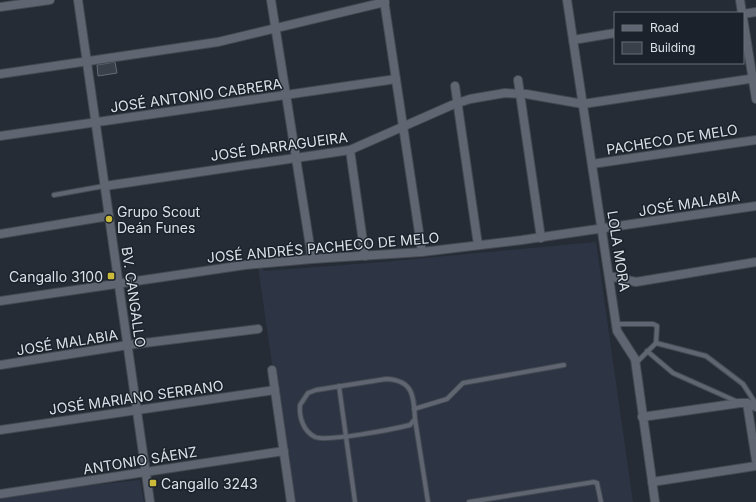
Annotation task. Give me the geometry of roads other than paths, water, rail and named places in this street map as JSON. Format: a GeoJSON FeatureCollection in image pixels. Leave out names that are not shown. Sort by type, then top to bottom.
{"type":"FeatureCollection","features":[{"type":"Feature","properties":{"kind":"street"},"geometry":{"type":"LineString","coordinates":[[0,7],[50,0]]}},
{"type":"Feature","properties":{"kind":"street","name":"BV. CANGALLO"},"geometry":{"type":"LineString","coordinates":[[78,0],[150,502]]}},
{"type":"Feature","properties":{"kind":"street"},"geometry":{"type":"LineString","coordinates":[[271,0],[312,259]]}},
{"type":"Feature","properties":{"kind":"street","name":"LOLA MORA"},"geometry":{"type":"LineString","coordinates":[[567,0],[617,331],[632,352],[635,363],[655,502]]}},
{"type":"Feature","properties":{"kind":"street"},"geometry":{"type":"LineString","coordinates":[[740,0],[743,12]]}},
{"type":"Feature","properties":{"kind":"street"},"geometry":{"type":"LineString","coordinates":[[0,74],[218,42],[385,1],[422,252]]}},
{"type":"Feature","properties":{"kind":"street"},"geometry":{"type":"LineString","coordinates":[[744,14],[756,12]]}},
{"type":"Feature","properties":{"kind":"street"},"geometry":{"type":"LineString","coordinates":[[744,23],[754,78],[756,99]]}},
{"type":"Feature","properties":{"kind":"street"},"geometry":{"type":"LineString","coordinates":[[573,40],[614,33]]}},
{"type":"Feature","properties":{"kind":"street","name":"JOSÉ DARRAGUEIRA"},"geometry":{"type":"LineString","coordinates":[[105,186],[350,150],[457,103],[505,93],[583,104],[754,78]]}},
{"type":"Feature","properties":{"kind":"street","name":"JOSÉ ANTONIO CABRERA"},"geometry":{"type":"LineString","coordinates":[[0,136],[396,79]]}},
{"type":"Feature","properties":{"kind":"street"},"geometry":{"type":"LineString","coordinates":[[518,80],[541,238]]}},
{"type":"Feature","properties":{"kind":"street"},"geometry":{"type":"LineString","coordinates":[[455,86],[478,245]]}},
{"type":"Feature","properties":{"kind":"street","name":"PACHECO DE MELO"},"geometry":{"type":"LineString","coordinates":[[592,164],[756,140]]}},
{"type":"Feature","properties":{"kind":"street"},"geometry":{"type":"LineString","coordinates":[[350,150],[365,256]]}},
{"type":"Feature","properties":{"kind":"street","name":"JOSÉ MALABIA"},"geometry":{"type":"LineString","coordinates":[[602,230],[756,206]]}},
{"type":"Feature","properties":{"kind":"street"},"geometry":{"type":"LineString","coordinates":[[0,234],[109,216]]}},
{"type":"Feature","properties":{"kind":"street","name":"JOSÉ ANDRÉS PACHECO DE MELO"},"geometry":{"type":"LineString","coordinates":[[0,301],[245,266],[312,259],[422,252],[602,230]]}},
{"type":"Feature","properties":{"kind":"street"},"geometry":{"type":"LineString","coordinates":[[609,276],[636,282],[756,262]]}},
{"type":"Feature","properties":{"kind":"street","name":"JOSÉ MALABIA"},"geometry":{"type":"LineString","coordinates":[[0,365],[128,345],[258,329]]}},
{"type":"Feature","properties":{"kind":"street"},"geometry":{"type":"LineString","coordinates":[[272,370],[292,502]]}},
{"type":"Feature","properties":{"kind":"street","name":"JOSÉ MARIANO SERRANO"},"geometry":{"type":"LineString","coordinates":[[0,430],[275,390]]}},
{"type":"Feature","properties":{"kind":"street"},"geometry":{"type":"LineString","coordinates":[[642,417],[744,403],[756,407]]}},
{"type":"Feature","properties":{"kind":"street"},"geometry":{"type":"LineString","coordinates":[[744,403],[756,460]]}},
{"type":"Feature","properties":{"kind":"street","name":"ANTONIO SÁENZ"},"geometry":{"type":"LineString","coordinates":[[0,494],[284,451]]}},
{"type":"Feature","properties":{"kind":"street"},"geometry":{"type":"LineString","coordinates":[[652,482],[756,466]]}},
{"type":"Feature","properties":{"kind":"lane"},"geometry":{"type":"LineString","coordinates":[[54,194],[105,186]]}},
{"type":"Feature","properties":{"kind":"lane"},"geometry":{"type":"LineString","coordinates":[[617,324],[653,324],[657,326],[656,343],[635,363]]}},
{"type":"Feature","properties":{"kind":"lane"},"geometry":{"type":"LineString","coordinates":[[656,343],[706,356],[743,384],[756,404]]}},
{"type":"Feature","properties":{"kind":"lane"},"geometry":{"type":"LineString","coordinates":[[647,351],[673,373],[744,403]]}},
{"type":"Feature","properties":{"kind":"lane"},"geometry":{"type":"LineString","coordinates":[[414,408],[447,399],[464,383],[564,365]]}},
{"type":"Feature","properties":{"kind":"lane"},"geometry":{"type":"LineString","coordinates":[[415,419],[410,425],[346,436],[322,438],[314,436],[302,423],[299,413],[300,405],[308,394],[316,390],[386,379],[398,379],[408,386],[412,396],[428,502]]}},
{"type":"Feature","properties":{"kind":"lane"},"geometry":{"type":"LineString","coordinates":[[339,386],[355,502]]}},
{"type":"Feature","properties":{"kind":"lane"},"geometry":{"type":"LineString","coordinates":[[469,502],[594,482],[597,483],[601,502]]}},
{"type":"Feature","properties":{"kind":"place","name":"Grupo Scout Deán Funes"},"geometry":{"type":"Point","coordinates":[109,219]}},
{"type":"Feature","properties":{"kind":"place","name":"Cangallo 3100"},"geometry":{"type":"Point","coordinates":[111,276]}},
{"type":"Feature","properties":{"kind":"place","name":"Cangallo 3243"},"geometry":{"type":"Point","coordinates":[153,483]}}]}
